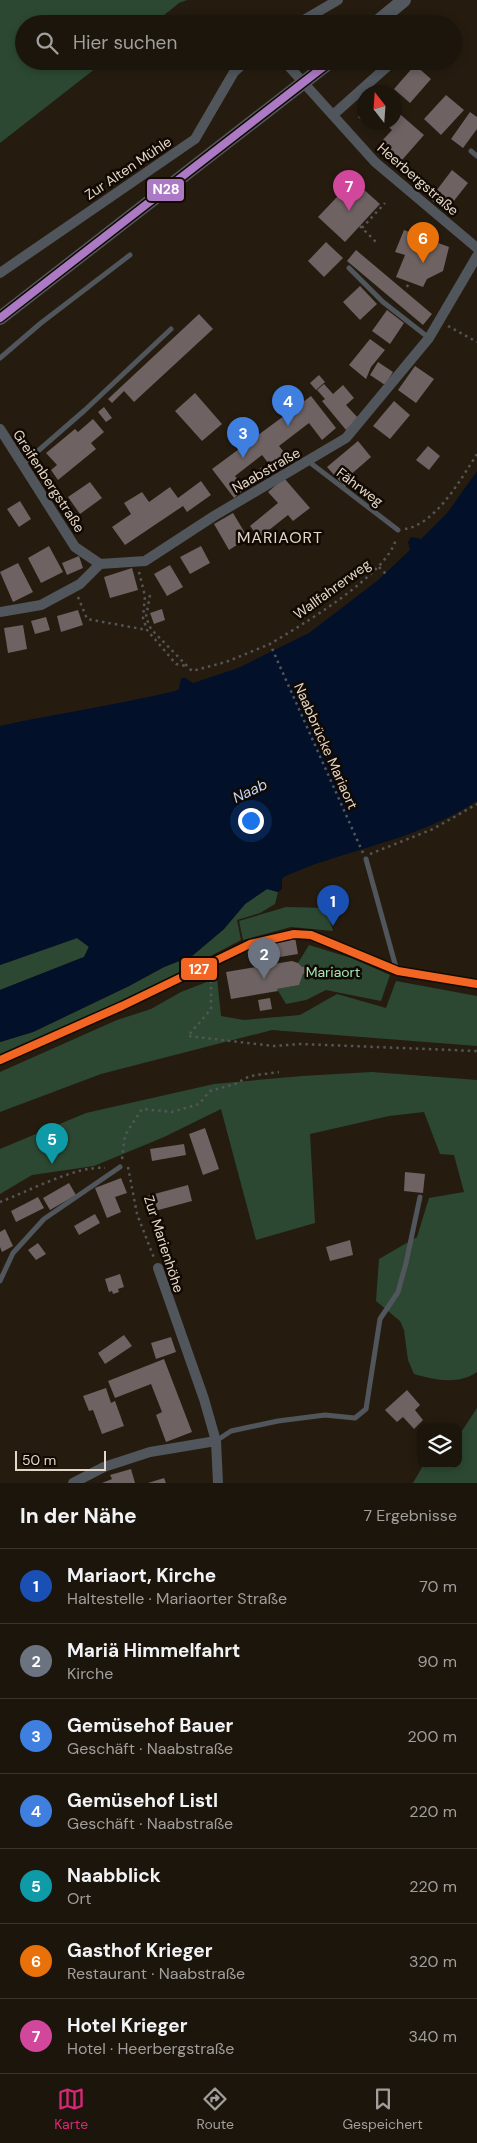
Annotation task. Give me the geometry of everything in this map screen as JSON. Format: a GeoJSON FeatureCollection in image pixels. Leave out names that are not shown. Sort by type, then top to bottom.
{"type":"FeatureCollection","features":[{"type":"Feature","properties":{"kind":"main road"},"geometry":{"type":"LineString","coordinates":[[386,15],[404,0]]}},
{"type":"Feature","properties":{"kind":"main road"},"geometry":{"type":"LineString","coordinates":[[0,318],[320,70]]}},
{"type":"Feature","properties":{"kind":"street"},"geometry":{"type":"LineString","coordinates":[[313,15],[338,0]]}},
{"type":"Feature","properties":{"kind":"street","name":"Zur Alten Mühle"},"geometry":{"type":"LineString","coordinates":[[0,273],[195,139],[236,70]]}},
{"type":"Feature","properties":{"kind":"street","name":"Heerbergstraße"},"geometry":{"type":"LineString","coordinates":[[292,70],[375,162],[477,248]]}},
{"type":"Feature","properties":{"kind":"street"},"geometry":{"type":"LineString","coordinates":[[333,115],[383,70]]}},
{"type":"Feature","properties":{"kind":"street","name":"Naabstraße"},"geometry":{"type":"LineString","coordinates":[[100,564],[145,561],[214,516],[346,438],[429,338],[477,256]]}},
{"type":"Feature","properties":{"kind":"street","name":"Greifenbergstraße"},"geometry":{"type":"LineString","coordinates":[[0,429],[76,547],[100,564]]}},
{"type":"Feature","properties":{"kind":"street"},"geometry":{"type":"LineString","coordinates":[[0,612],[41,605],[74,588],[100,564]]}},
{"type":"Feature","properties":{"kind":"street"},"geometry":{"type":"LineString","coordinates":[[0,1060],[211,964],[250,944],[294,934],[311,935],[398,971],[477,984]]}},
{"type":"Feature","properties":{"kind":"street","name":"Zur Marienhöhe"},"geometry":{"type":"LineString","coordinates":[[158,1268],[204,1398],[216,1441],[218,1483]]}},
{"type":"Feature","properties":{"kind":"street"},"geometry":{"type":"LineString","coordinates":[[73,1483],[104,1467],[150,1452],[216,1441]]}},
{"type":"Feature","properties":{"kind":"lane"},"geometry":{"type":"LineString","coordinates":[[471,151],[477,156]]}},
{"type":"Feature","properties":{"kind":"lane"},"geometry":{"type":"LineString","coordinates":[[0,358],[41,323],[130,254]]}},
{"type":"Feature","properties":{"kind":"lane"},"geometry":{"type":"LineString","coordinates":[[349,268],[383,302],[429,338]]}},
{"type":"Feature","properties":{"kind":"lane"},"geometry":{"type":"LineString","coordinates":[[23,464],[85,410],[172,329]]}},
{"type":"Feature","properties":{"kind":"lane","name":"Fährweg"},"geometry":{"type":"LineString","coordinates":[[308,461],[398,530]]}},
{"type":"Feature","properties":{"kind":"lane"},"geometry":{"type":"LineString","coordinates":[[366,859],[398,971]]}},
{"type":"Feature","properties":{"kind":"lane"},"geometry":{"type":"LineString","coordinates":[[0,1281],[13,1253],[44,1220],[118,1168]]}},
{"type":"Feature","properties":{"kind":"lane"},"geometry":{"type":"LineString","coordinates":[[216,1441],[231,1431],[278,1421],[325,1415],[355,1418],[366,1409],[380,1319],[398,1292],[406,1264],[420,1196]]}},
{"type":"Feature","properties":{"kind":"path"},"geometry":{"type":"LineString","coordinates":[[377,243],[361,227],[386,203]]}},
{"type":"Feature","properties":{"kind":"path"},"geometry":{"type":"LineString","coordinates":[[406,287],[409,282]]}},
{"type":"Feature","properties":{"kind":"path"},"geometry":{"type":"LineString","coordinates":[[439,320],[477,342]]}},
{"type":"Feature","properties":{"kind":"path"},"geometry":{"type":"LineString","coordinates":[[398,530],[410,528],[425,521],[439,508],[477,454]]}},
{"type":"Feature","properties":{"kind":"path","name":"Wallfahrerweg"},"geometry":{"type":"LineString","coordinates":[[188,667],[192,670],[226,662],[270,644],[332,604],[379,567],[395,544],[398,530]]}},
{"type":"Feature","properties":{"kind":"path"},"geometry":{"type":"LineString","coordinates":[[136,562],[145,596],[143,618],[147,630],[176,664],[188,667]]}},
{"type":"Feature","properties":{"kind":"path"},"geometry":{"type":"LineString","coordinates":[[379,567],[386,574]]}},
{"type":"Feature","properties":{"kind":"path"},"geometry":{"type":"LineString","coordinates":[[74,588],[87,619],[147,630]]}},
{"type":"Feature","properties":{"kind":"path"},"geometry":{"type":"LineString","coordinates":[[150,595],[146,617],[151,629],[188,667]]}},
{"type":"Feature","properties":{"kind":"path","name":"Naabbrücke Mariaort"},"geometry":{"type":"LineString","coordinates":[[270,644],[362,851]]}},
{"type":"Feature","properties":{"kind":"path"},"geometry":{"type":"LineString","coordinates":[[366,859],[371,854],[433,829],[477,804]]}},
{"type":"Feature","properties":{"kind":"path"},"geometry":{"type":"LineString","coordinates":[[211,964],[210,989],[212,1009],[188,1036],[274,1046],[300,1044],[477,1051]]}},
{"type":"Feature","properties":{"kind":"path"},"geometry":{"type":"LineString","coordinates":[[0,1202],[82,1170],[118,1168],[124,1135],[142,1109],[172,1112],[199,1104],[210,1091],[235,1084],[250,1076],[279,1072]]}},
{"type":"Feature","properties":{"kind":"path","name":"Zur Marienhöhe"},"geometry":{"type":"LineString","coordinates":[[118,1168],[128,1166],[137,1214],[158,1268]]}},
{"type":"Feature","properties":{"kind":"green space"},"geometry":{"type":"Polygon","coordinates":[[[0,0],[187,0],[179,3],[164,15],[15,15],[15,70],[93,70],[0,143],[0,0]]]}},
{"type":"Feature","properties":{"kind":"green space"},"geometry":{"type":"Polygon","coordinates":[[[267,889],[278,892],[275,904],[260,913],[237,920],[241,940],[133,997],[0,1056],[0,1042],[33,1032],[164,967],[192,956],[224,929],[245,904],[267,889]]]}},
{"type":"Feature","properties":{"kind":"green space"},"geometry":{"type":"Polygon","coordinates":[[[286,907],[326,908],[333,931],[291,927],[243,940],[239,921],[286,907]]]}},
{"type":"Feature","properties":{"kind":"green space"},"geometry":{"type":"Polygon","coordinates":[[[77,938],[89,946],[84,957],[0,990],[0,965],[77,938]]]}},
{"type":"Feature","properties":{"kind":"green space","name":"Mariaort"},"geometry":{"type":"Polygon","coordinates":[[[309,945],[351,958],[390,975],[381,1001],[326,990],[306,1000],[286,1004],[277,989],[298,985],[303,974],[312,971],[311,965],[302,967],[298,963],[309,945]]]}},
{"type":"Feature","properties":{"kind":"green space"},"geometry":{"type":"Polygon","coordinates":[[[217,978],[221,1016],[244,1020],[300,1015],[337,994],[386,1008],[396,981],[477,996],[477,1046],[272,1030],[101,1074],[0,1112],[0,1072],[117,1020],[151,1009],[181,992],[217,978]]]}},
{"type":"Feature","properties":{"kind":"green space"},"geometry":{"type":"Polygon","coordinates":[[[372,1072],[477,1080],[477,1372],[462,1379],[446,1380],[414,1374],[408,1360],[404,1330],[400,1321],[376,1301],[379,1259],[417,1237],[429,1198],[464,1192],[454,1155],[440,1154],[424,1112],[389,1116],[310,1134],[315,1223],[256,1240],[221,1109],[164,1137],[94,1166],[32,1175],[0,1194],[0,1149],[86,1113],[214,1084],[372,1072]]]}},
{"type":"Feature","properties":{"kind":"green space"},"geometry":{"type":"Polygon","coordinates":[[[477,1408],[477,1483],[413,1483],[422,1468],[462,1468],[462,1431],[477,1408]]]}},
{"type":"Feature","properties":{"kind":"water","name":"Naab"},"geometry":{"type":"Polygon","coordinates":[[[477,471],[477,801],[423,828],[386,842],[317,863],[285,876],[282,879],[282,889],[278,892],[267,889],[245,904],[224,929],[192,956],[164,967],[33,1032],[0,1042],[0,990],[84,957],[89,947],[77,938],[0,965],[0,726],[175,691],[179,689],[181,678],[185,678],[193,683],[238,668],[309,633],[377,581],[410,550],[408,542],[411,537],[421,539],[448,512],[477,471]]]}},
{"type":"Feature","properties":{"kind":"building"},"geometry":{"type":"Polygon","coordinates":[[[411,70],[421,70],[431,79],[410,103],[402,96],[402,85],[398,85],[411,70]]]}},
{"type":"Feature","properties":{"kind":"building"},"geometry":{"type":"Polygon","coordinates":[[[446,95],[464,110],[441,135],[424,119],[446,95]]]}},
{"type":"Feature","properties":{"kind":"building"},"geometry":{"type":"Polygon","coordinates":[[[470,112],[477,117],[477,129],[463,148],[451,139],[470,112]]]}},
{"type":"Feature","properties":{"kind":"building"},"geometry":{"type":"Polygon","coordinates":[[[402,116],[424,135],[402,160],[381,142],[392,130],[402,130],[402,116]]]}},
{"type":"Feature","properties":{"kind":"building"},"geometry":{"type":"Polygon","coordinates":[[[452,170],[468,183],[446,211],[430,199],[452,170]]]}},
{"type":"Feature","properties":{"kind":"building"},"geometry":{"type":"Polygon","coordinates":[[[353,180],[380,204],[345,242],[318,217],[353,180]]]}},
{"type":"Feature","properties":{"kind":"building"},"geometry":{"type":"Polygon","coordinates":[[[404,230],[449,247],[443,271],[427,279],[423,287],[396,277],[405,255],[395,252],[404,230]]]}},
{"type":"Feature","properties":{"kind":"building"},"geometry":{"type":"Polygon","coordinates":[[[326,242],[343,258],[324,277],[308,261],[326,242]]]}},
{"type":"Feature","properties":{"kind":"building"},"geometry":{"type":"Polygon","coordinates":[[[356,250],[432,314],[423,325],[347,261],[356,250]]]}},
{"type":"Feature","properties":{"kind":"building"},"geometry":{"type":"Polygon","coordinates":[[[360,286],[377,304],[360,320],[343,302],[360,286]]]}},
{"type":"Feature","properties":{"kind":"building"},"geometry":{"type":"Polygon","coordinates":[[[387,310],[404,323],[390,344],[372,331],[387,310]]]}},
{"type":"Feature","properties":{"kind":"building"},"geometry":{"type":"Polygon","coordinates":[[[199,314],[213,329],[134,402],[124,391],[112,403],[108,399],[199,314]]]}},
{"type":"Feature","properties":{"kind":"building"},"geometry":{"type":"Polygon","coordinates":[[[370,339],[385,350],[371,367],[366,379],[349,365],[370,339]]]}},
{"type":"Feature","properties":{"kind":"building"},"geometry":{"type":"Polygon","coordinates":[[[378,362],[393,372],[385,385],[370,375],[378,362]]]}},
{"type":"Feature","properties":{"kind":"building"},"geometry":{"type":"Polygon","coordinates":[[[415,366],[434,379],[416,403],[398,390],[415,366]]]}},
{"type":"Feature","properties":{"kind":"building"},"geometry":{"type":"Polygon","coordinates":[[[319,375],[325,382],[316,390],[310,383],[319,375]]]}},
{"type":"Feature","properties":{"kind":"building"},"geometry":{"type":"Polygon","coordinates":[[[324,384],[333,394],[343,385],[354,398],[346,405],[359,419],[346,430],[322,401],[325,399],[317,390],[324,384]]]}},
{"type":"Feature","properties":{"kind":"building"},"geometry":{"type":"Polygon","coordinates":[[[195,393],[222,424],[202,441],[175,411],[195,393]]]}},
{"type":"Feature","properties":{"kind":"building"},"geometry":{"type":"Polygon","coordinates":[[[311,396],[336,428],[322,440],[309,423],[279,446],[288,457],[273,469],[262,455],[235,476],[245,489],[234,498],[212,469],[311,396]]]}},
{"type":"Feature","properties":{"kind":"building"},"geometry":{"type":"Polygon","coordinates":[[[394,401],[410,415],[390,439],[373,426],[394,401]]]}},
{"type":"Feature","properties":{"kind":"building"},"geometry":{"type":"Polygon","coordinates":[[[104,407],[112,418],[106,422],[98,412],[104,407]]]}},
{"type":"Feature","properties":{"kind":"building"},"geometry":{"type":"Polygon","coordinates":[[[93,419],[104,432],[91,443],[96,449],[58,480],[51,470],[57,465],[46,453],[75,429],[78,432],[93,419]]]}},
{"type":"Feature","properties":{"kind":"building"},"geometry":{"type":"Polygon","coordinates":[[[358,441],[371,457],[348,477],[351,481],[345,487],[327,467],[358,441]]]}},
{"type":"Feature","properties":{"kind":"building"},"geometry":{"type":"Polygon","coordinates":[[[428,446],[440,456],[429,470],[416,460],[428,446]]]}},
{"type":"Feature","properties":{"kind":"building"},"geometry":{"type":"Polygon","coordinates":[[[262,467],[267,474],[254,484],[249,477],[262,467]]]}},
{"type":"Feature","properties":{"kind":"building"},"geometry":{"type":"Polygon","coordinates":[[[284,478],[310,508],[293,521],[288,515],[259,538],[250,526],[278,503],[268,492],[284,478]]]}},
{"type":"Feature","properties":{"kind":"building"},"geometry":{"type":"Polygon","coordinates":[[[201,481],[211,495],[187,512],[183,506],[125,545],[112,527],[131,514],[124,503],[142,492],[149,502],[170,487],[178,498],[201,481]]]}},
{"type":"Feature","properties":{"kind":"building"},"geometry":{"type":"Polygon","coordinates":[[[90,482],[102,498],[80,514],[68,497],[90,482]]]}},
{"type":"Feature","properties":{"kind":"building"},"geometry":{"type":"Polygon","coordinates":[[[20,501],[31,519],[19,527],[7,509],[20,501]]]}},
{"type":"Feature","properties":{"kind":"building"},"geometry":{"type":"Polygon","coordinates":[[[233,513],[248,538],[229,550],[214,524],[233,513]]]}},
{"type":"Feature","properties":{"kind":"building"},"geometry":{"type":"Polygon","coordinates":[[[49,546],[63,572],[41,583],[28,558],[49,546]]]}},
{"type":"Feature","properties":{"kind":"building"},"geometry":{"type":"Polygon","coordinates":[[[201,546],[210,563],[190,574],[180,557],[201,546]]]}},
{"type":"Feature","properties":{"kind":"building"},"geometry":{"type":"Polygon","coordinates":[[[79,556],[83,568],[67,575],[62,563],[79,556]]]}},
{"type":"Feature","properties":{"kind":"building"},"geometry":{"type":"Polygon","coordinates":[[[18,563],[33,592],[13,602],[0,572],[18,563]]]}},
{"type":"Feature","properties":{"kind":"building"},"geometry":{"type":"Polygon","coordinates":[[[170,565],[183,587],[167,596],[154,574],[170,565]]]}},
{"type":"Feature","properties":{"kind":"building"},"geometry":{"type":"Polygon","coordinates":[[[132,568],[138,590],[110,598],[104,577],[132,568]]]}},
{"type":"Feature","properties":{"kind":"building"},"geometry":{"type":"Polygon","coordinates":[[[162,609],[165,620],[154,624],[150,613],[162,609]]]}},
{"type":"Feature","properties":{"kind":"building"},"geometry":{"type":"Polygon","coordinates":[[[78,610],[83,625],[61,632],[57,616],[78,610]]]}},
{"type":"Feature","properties":{"kind":"building"},"geometry":{"type":"Polygon","coordinates":[[[46,617],[50,630],[35,634],[31,621],[46,617]]]}},
{"type":"Feature","properties":{"kind":"building"},"geometry":{"type":"Polygon","coordinates":[[[23,625],[27,649],[8,653],[4,628],[23,625]]]}},
{"type":"Feature","properties":{"kind":"building"},"geometry":{"type":"Polygon","coordinates":[[[295,937],[298,954],[250,962],[247,950],[261,947],[260,944],[295,937]]]}},
{"type":"Feature","properties":{"kind":"building"},"geometry":{"type":"Polygon","coordinates":[[[292,961],[302,967],[311,965],[312,971],[303,974],[299,985],[277,989],[278,991],[231,999],[226,972],[292,961]]]}},
{"type":"Feature","properties":{"kind":"building"},"geometry":{"type":"Polygon","coordinates":[[[270,998],[272,1009],[260,1011],[258,1000],[270,998]]]}},
{"type":"Feature","properties":{"kind":"building"},"geometry":{"type":"Polygon","coordinates":[[[205,1128],[219,1169],[203,1175],[189,1134],[205,1128]]]}},
{"type":"Feature","properties":{"kind":"building"},"geometry":{"type":"Polygon","coordinates":[[[184,1144],[186,1155],[152,1161],[150,1149],[184,1144]]]}},
{"type":"Feature","properties":{"kind":"building"},"geometry":{"type":"Polygon","coordinates":[[[405,1172],[425,1174],[423,1193],[404,1191],[405,1172]]]}},
{"type":"Feature","properties":{"kind":"building"},"geometry":{"type":"Polygon","coordinates":[[[121,1178],[127,1193],[115,1197],[121,1212],[107,1218],[95,1188],[121,1178]]]}},
{"type":"Feature","properties":{"kind":"building"},"geometry":{"type":"Polygon","coordinates":[[[69,1183],[76,1195],[50,1210],[43,1198],[69,1183]]]}},
{"type":"Feature","properties":{"kind":"building"},"geometry":{"type":"Polygon","coordinates":[[[188,1185],[192,1201],[151,1212],[147,1196],[188,1185]]]}},
{"type":"Feature","properties":{"kind":"building"},"geometry":{"type":"Polygon","coordinates":[[[38,1197],[44,1208],[16,1222],[11,1211],[38,1197]]]}},
{"type":"Feature","properties":{"kind":"building"},"geometry":{"type":"Polygon","coordinates":[[[95,1214],[100,1223],[79,1235],[74,1226],[95,1214]]]}},
{"type":"Feature","properties":{"kind":"building"},"geometry":{"type":"Polygon","coordinates":[[[5,1229],[13,1246],[2,1252],[0,1232],[5,1229]]]}},
{"type":"Feature","properties":{"kind":"building"},"geometry":{"type":"Polygon","coordinates":[[[350,1240],[353,1255],[330,1261],[326,1247],[350,1240]]]}},
{"type":"Feature","properties":{"kind":"building"},"geometry":{"type":"Polygon","coordinates":[[[38,1243],[46,1254],[36,1260],[28,1250],[38,1243]]]}},
{"type":"Feature","properties":{"kind":"building"},"geometry":{"type":"Polygon","coordinates":[[[120,1274],[124,1287],[118,1289],[119,1292],[113,1294],[112,1291],[109,1292],[105,1279],[120,1274]]]}},
{"type":"Feature","properties":{"kind":"building"},"geometry":{"type":"Polygon","coordinates":[[[124,1335],[132,1346],[105,1364],[98,1353],[124,1335]]]}},
{"type":"Feature","properties":{"kind":"building"},"geometry":{"type":"Polygon","coordinates":[[[171,1337],[176,1352],[156,1359],[151,1343],[171,1337]]]}},
{"type":"Feature","properties":{"kind":"building"},"geometry":{"type":"Polygon","coordinates":[[[164,1359],[192,1432],[166,1442],[156,1415],[162,1412],[151,1384],[115,1398],[108,1381],[164,1359]]]}},
{"type":"Feature","properties":{"kind":"building"},"geometry":{"type":"Polygon","coordinates":[[[106,1388],[111,1403],[115,1401],[124,1426],[102,1434],[93,1410],[89,1411],[83,1396],[106,1388]]]}},
{"type":"Feature","properties":{"kind":"building"},"geometry":{"type":"Polygon","coordinates":[[[407,1390],[420,1405],[415,1410],[423,1420],[417,1423],[414,1429],[403,1417],[397,1422],[385,1410],[407,1390]]]}},
{"type":"Feature","properties":{"kind":"building"},"geometry":{"type":"Polygon","coordinates":[[[131,1469],[135,1483],[102,1483],[112,1479],[110,1475],[131,1469]]]}},
{"type":"Feature","properties":{"kind":"building"},"geometry":{"type":"Polygon","coordinates":[[[164,1478],[166,1483],[148,1483],[164,1478]]]}},
{"type":"Feature","properties":{"kind":"transit line","name":"N28"},"geometry":{"type":"LineString","coordinates":[[0,318],[319,70]]}},
{"type":"Feature","properties":{"kind":"transit line","name":"127"},"geometry":{"type":"LineString","coordinates":[[0,1060],[122,1006],[250,944],[294,934],[311,935],[398,971],[477,984]]}},
{"type":"Feature","properties":{"kind":"place","name":"Hotel Krieger"},"geometry":{"type":"Point","coordinates":[349,211]}},
{"type":"Feature","properties":{"kind":"place","name":"Gasthof Krieger"},"geometry":{"type":"Point","coordinates":[423,263]}},
{"type":"Feature","properties":{"kind":"place","name":"Gemüsehof Listl"},"geometry":{"type":"Point","coordinates":[288,426]}},
{"type":"Feature","properties":{"kind":"place","name":"Gemüsehof Bauer"},"geometry":{"type":"Point","coordinates":[243,458]}},
{"type":"Feature","properties":{"kind":"place","name":"Mariaort, Kirche"},"geometry":{"type":"Point","coordinates":[333,926]}},
{"type":"Feature","properties":{"kind":"place","name":"Mariä Himmelfahrt"},"geometry":{"type":"Point","coordinates":[264,979]}},
{"type":"Feature","properties":{"kind":"place","name":"Naabblick"},"geometry":{"type":"Point","coordinates":[52,1164]}},
{"type":"Feature","properties":{"kind":"district","name":"MARIAORT"},"geometry":{"type":"Point","coordinates":[280,537]}}]}
